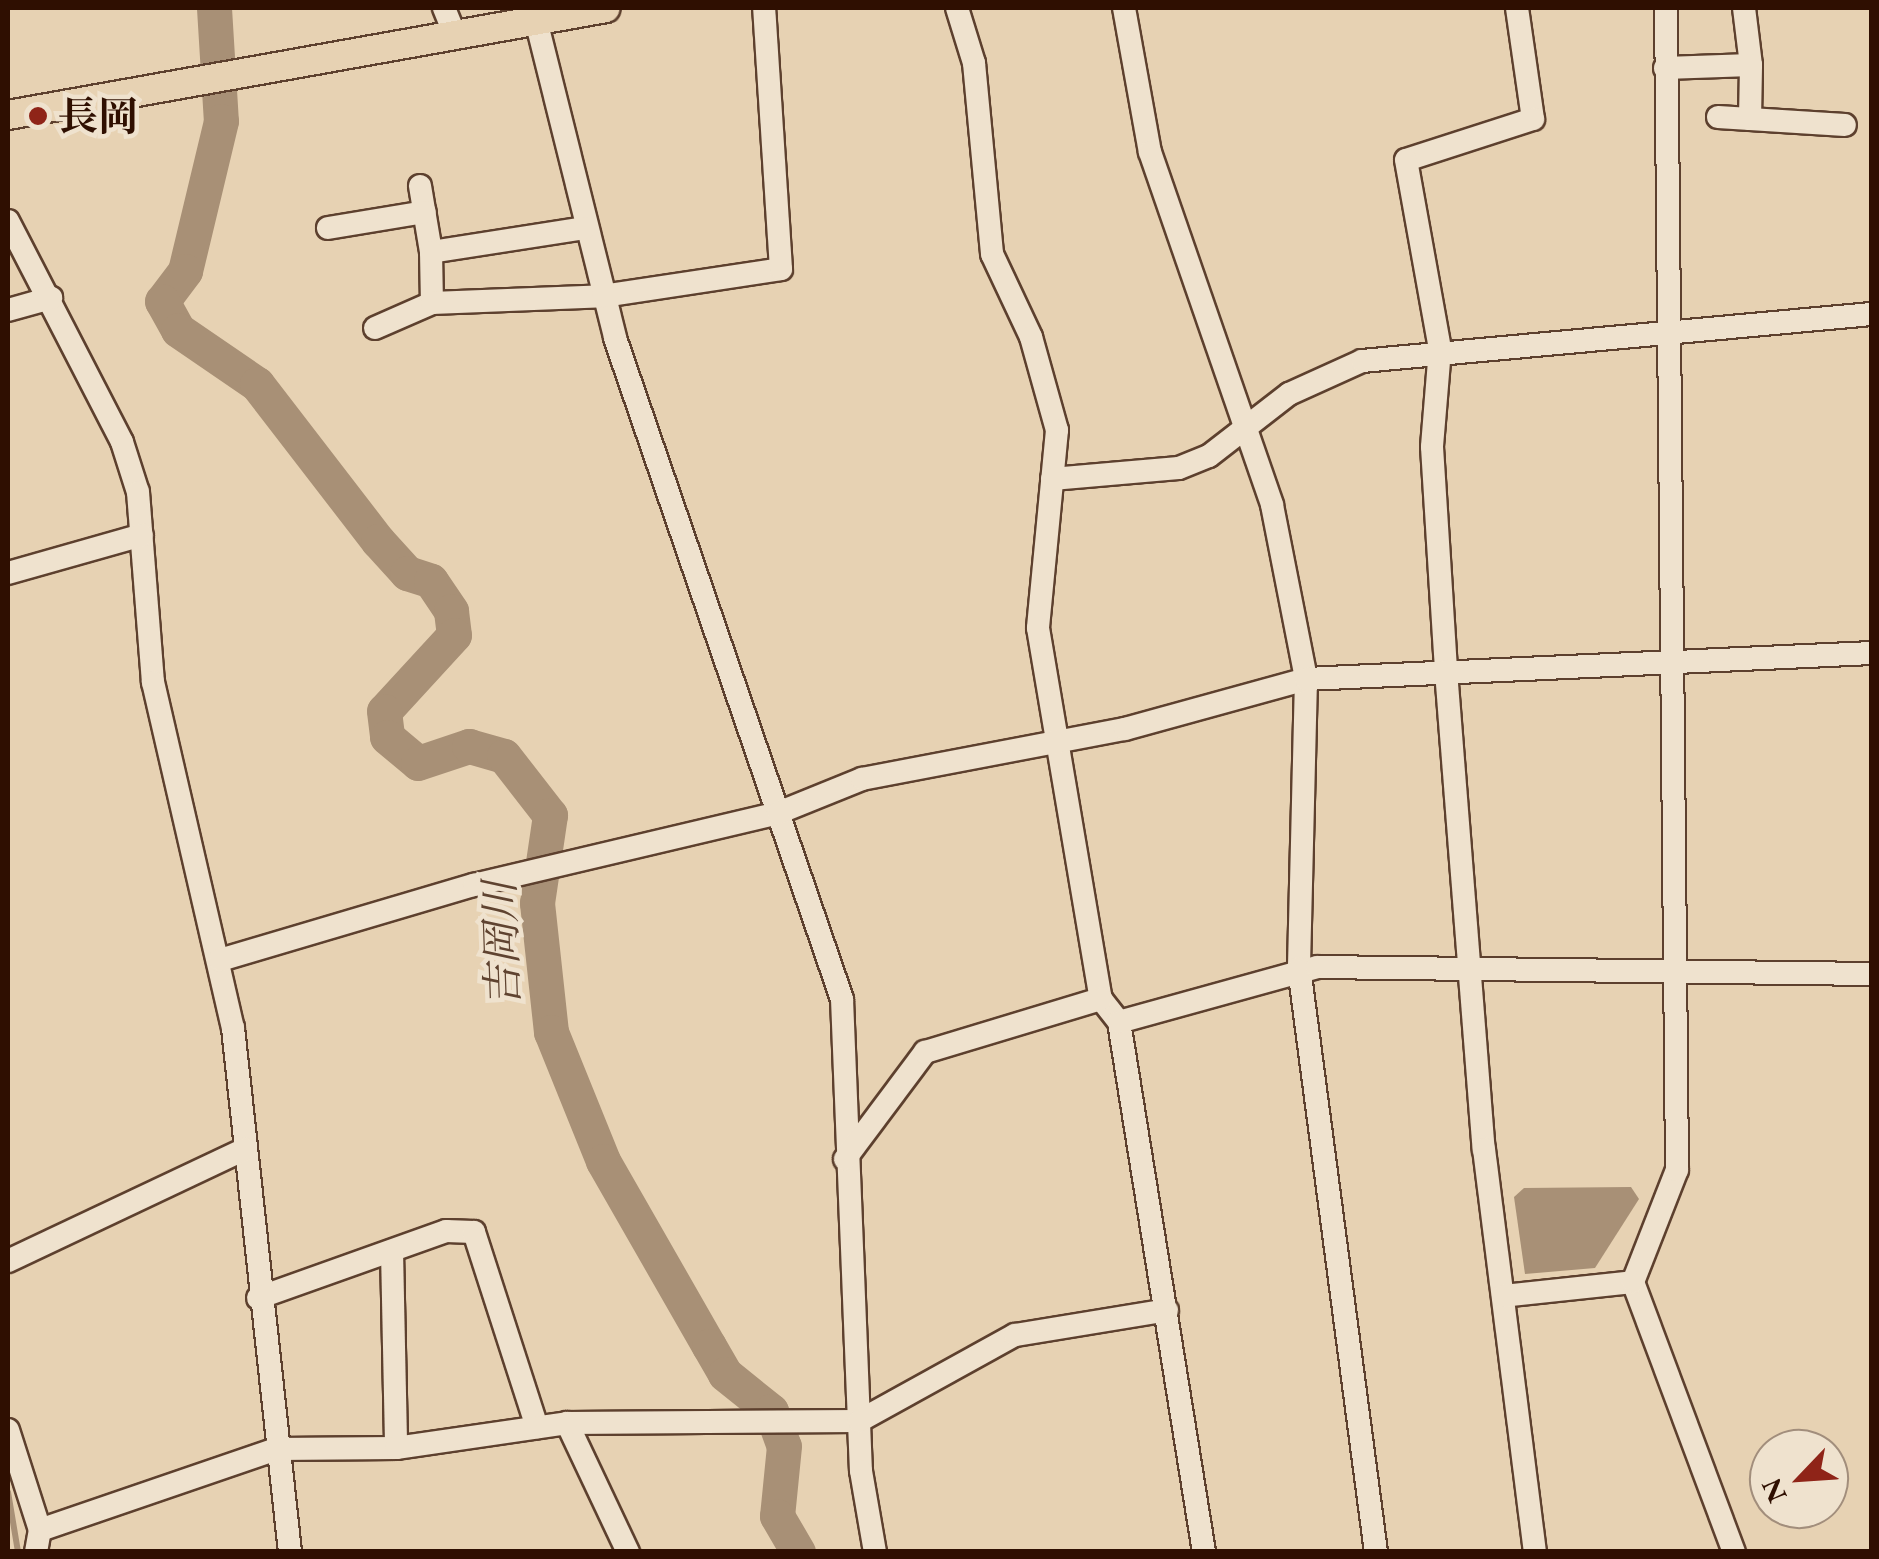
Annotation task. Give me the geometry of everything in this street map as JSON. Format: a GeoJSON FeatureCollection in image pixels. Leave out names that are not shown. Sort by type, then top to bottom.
{"type":"FeatureCollection","features":[{"type":"Feature","properties":{"kind":"main road"},"geometry":{"type":"LineString","coordinates":[[8,115],[291,63],[449,20],[606,8]]}},
{"type":"Feature","properties":{"kind":"street"},"geometry":{"type":"LineString","coordinates":[[375,328],[432,303],[603,296],[782,269],[764,8]]}},
{"type":"Feature","properties":{"kind":"street"},"geometry":{"type":"LineString","coordinates":[[956,8],[974,64],[992,254],[1032,337],[1057,430],[1038,628],[1101,998],[1119,1022],[1204,1552]]}},
{"type":"Feature","properties":{"kind":"street"},"geometry":{"type":"LineString","coordinates":[[1124,8],[1150,152],[1272,505],[1306,678],[1299,968],[1376,1552]]}},
{"type":"Feature","properties":{"kind":"street"},"geometry":{"type":"LineString","coordinates":[[1517,8],[1533,120],[1406,160],[1440,349],[1432,448],[1469,968],[1503,1296],[1535,1552]]}},
{"type":"Feature","properties":{"kind":"street"},"geometry":{"type":"LineString","coordinates":[[1666,8],[1677,1170],[1633,1282],[1734,1552]]}},
{"type":"Feature","properties":{"kind":"street"},"geometry":{"type":"LineString","coordinates":[[1744,8],[1751,66],[1750,119]]}},
{"type":"Feature","properties":{"kind":"street"},"geometry":{"type":"LineString","coordinates":[[534,12],[603,296],[842,1000],[845,1159],[859,1421],[876,1552]]}},
{"type":"Feature","properties":{"kind":"street"},"geometry":{"type":"LineString","coordinates":[[1666,68],[1751,66]]}},
{"type":"Feature","properties":{"kind":"street"},"geometry":{"type":"LineString","coordinates":[[1718,117],[1845,125]]}},
{"type":"Feature","properties":{"kind":"street"},"geometry":{"type":"LineString","coordinates":[[420,186],[431,252],[432,303]]}},
{"type":"Feature","properties":{"kind":"street"},"geometry":{"type":"LineString","coordinates":[[328,228],[424,212]]}},
{"type":"Feature","properties":{"kind":"street"},"geometry":{"type":"LineString","coordinates":[[8,221],[122,442],[142,536],[153,682],[220,960],[290,1552]]}},
{"type":"Feature","properties":{"kind":"street"},"geometry":{"type":"LineString","coordinates":[[431,252],[584,228]]}},
{"type":"Feature","properties":{"kind":"street"},"geometry":{"type":"LineString","coordinates":[[8,310],[51,298]]}},
{"type":"Feature","properties":{"kind":"street"},"geometry":{"type":"LineString","coordinates":[[1052,479],[1178,468],[1209,456],[1244,422],[1362,361],[1440,349],[1872,314]]}},
{"type":"Feature","properties":{"kind":"street"},"geometry":{"type":"LineString","coordinates":[[8,573],[142,536]]}},
{"type":"Feature","properties":{"kind":"street"},"geometry":{"type":"LineString","coordinates":[[220,960],[474,886],[778,814],[862,779],[1058,741],[1306,678],[1872,653]]}},
{"type":"Feature","properties":{"kind":"street"},"geometry":{"type":"LineString","coordinates":[[1119,1022],[1299,968],[1872,974]]}},
{"type":"Feature","properties":{"kind":"street"},"geometry":{"type":"LineString","coordinates":[[845,1159],[924,1052],[1101,998]]}},
{"type":"Feature","properties":{"kind":"street"},"geometry":{"type":"LineString","coordinates":[[8,1261],[244,1149]]}},
{"type":"Feature","properties":{"kind":"street"},"geometry":{"type":"LineString","coordinates":[[258,1298],[446,1231],[474,1232],[537,1427]]}},
{"type":"Feature","properties":{"kind":"street"},"geometry":{"type":"LineString","coordinates":[[392,1250],[396,1448]]}},
{"type":"Feature","properties":{"kind":"street"},"geometry":{"type":"LineString","coordinates":[[1503,1296],[1633,1282]]}},
{"type":"Feature","properties":{"kind":"street"},"geometry":{"type":"LineString","coordinates":[[8,1430],[38,1541],[276,1449],[396,1448],[567,1423],[859,1421],[1016,1335],[1167,1310]]}},
{"type":"Feature","properties":{"kind":"street"},"geometry":{"type":"LineString","coordinates":[[567,1423],[628,1552]]}},
{"type":"Feature","properties":{"kind":"shaded area"},"geometry":{"type":"Polygon","coordinates":[[[1631,1187],[1639,1199],[1595,1268],[1525,1274],[1514,1197],[1524,1188],[1631,1187]]]}},
{"type":"Feature","properties":{"kind":"waterway","name":"吉岡川"},"geometry":{"type":"LineString","coordinates":[[214,8],[221,121],[185,271],[162,301],[178,330],[257,384],[378,541],[407,573],[431,581],[451,611],[454,635],[384,711],[387,737],[418,763],[469,746],[504,756],[550,815],[537,903],[551,1032],[603,1161],[725,1374],[771,1411],[784,1446],[777,1516],[798,1552]]}},
{"type":"Feature","properties":{"kind":"waterway"},"geometry":{"type":"LineString","coordinates":[[8,1492],[18,1552]]}},
{"type":"Feature","properties":{"kind":"place","name":"長岡"},"geometry":{"type":"Point","coordinates":[38,116]}}]}
